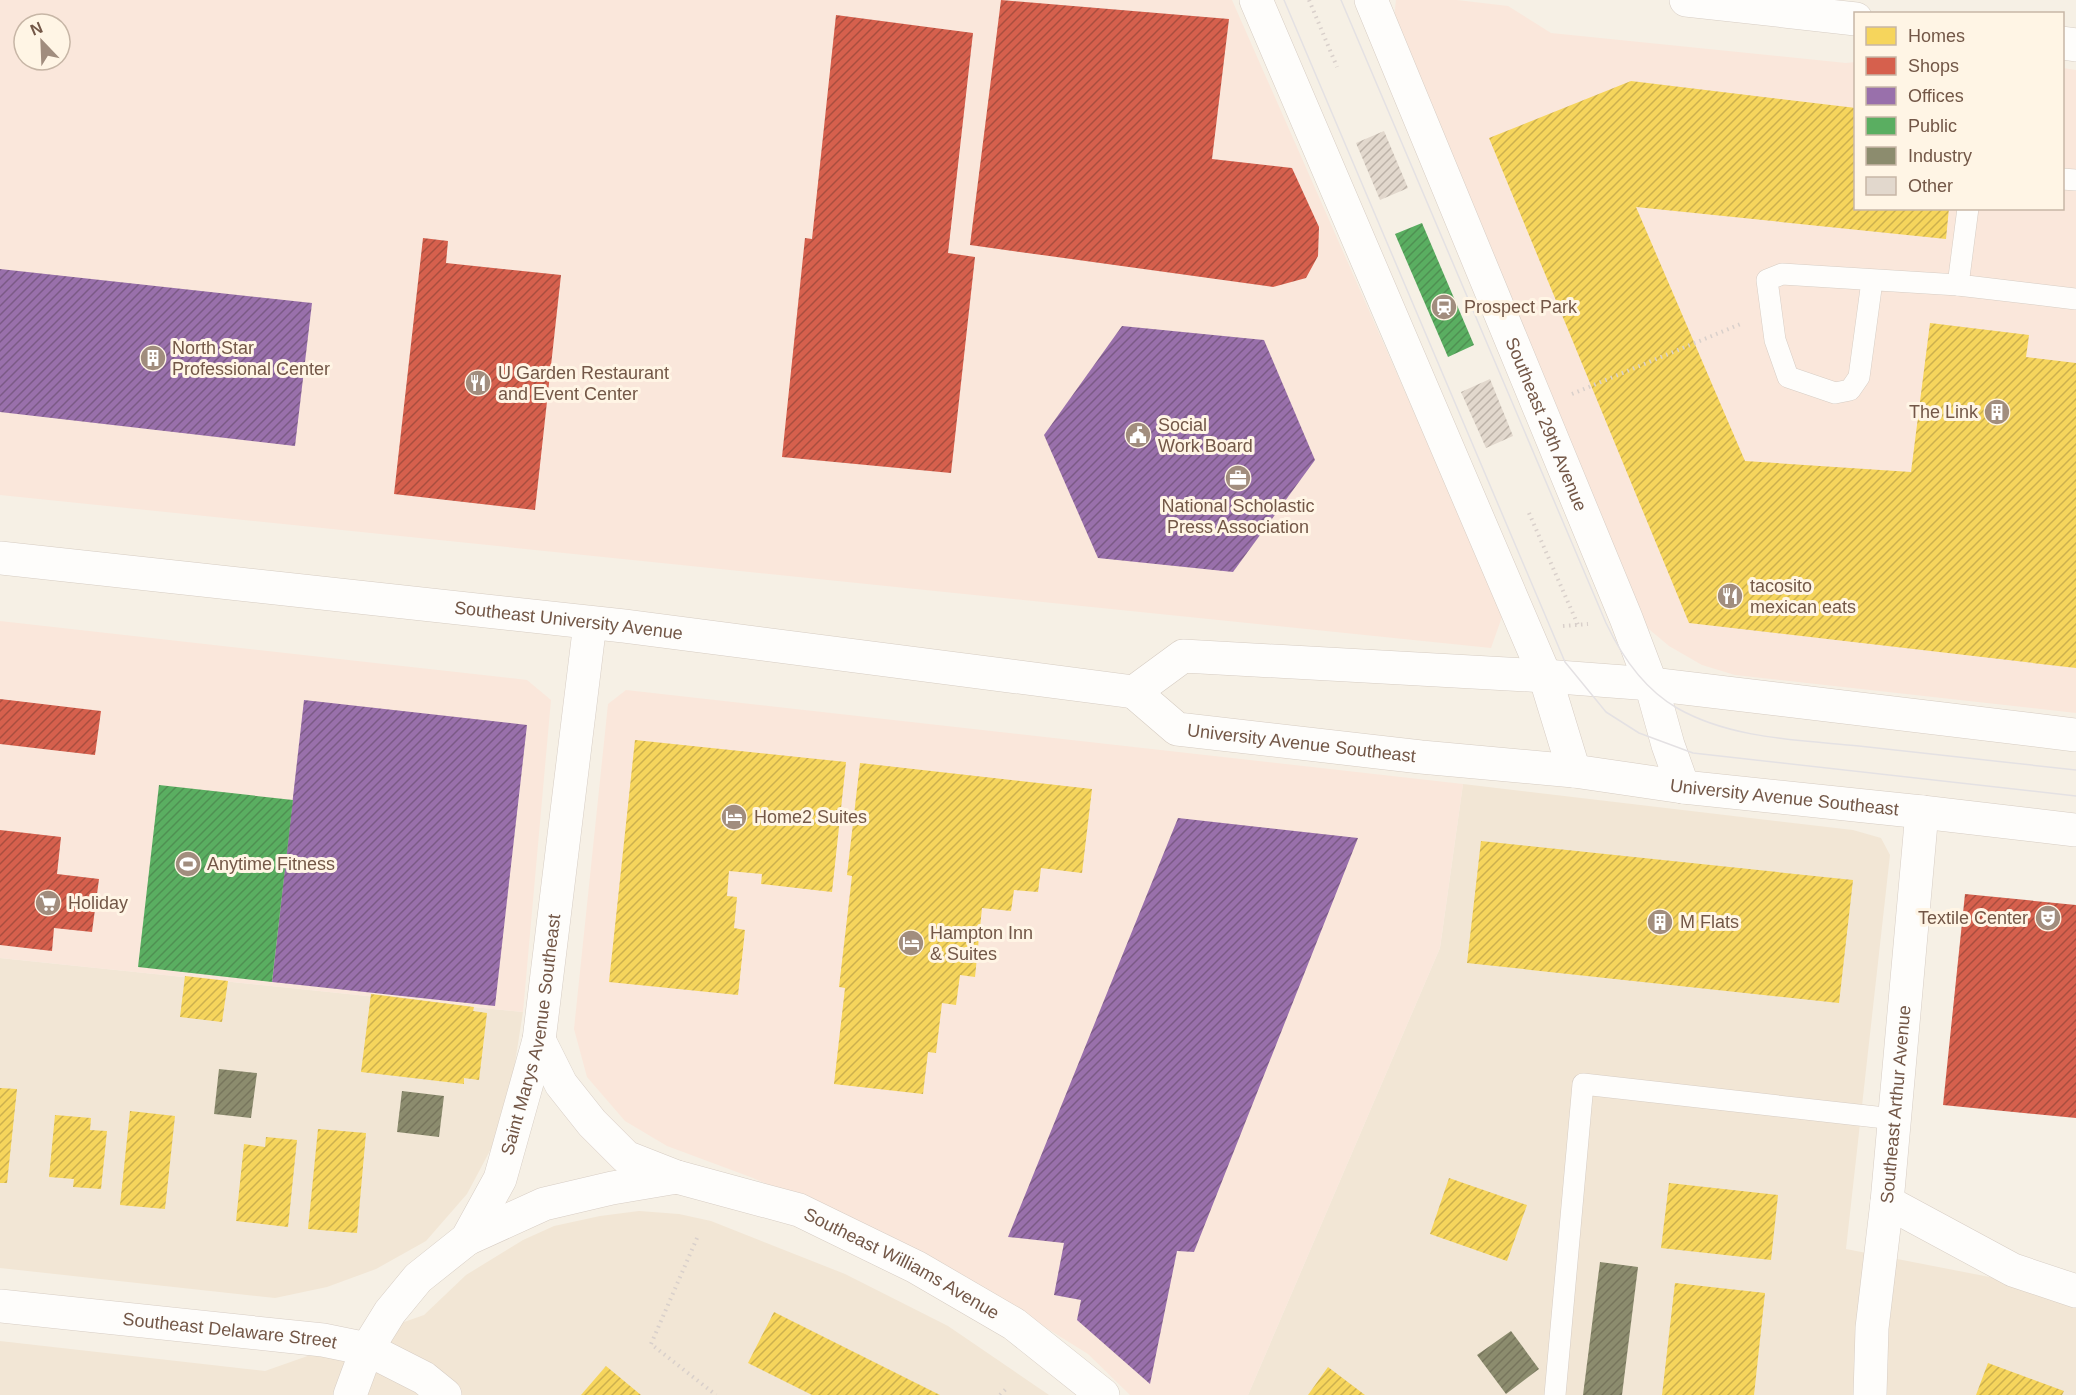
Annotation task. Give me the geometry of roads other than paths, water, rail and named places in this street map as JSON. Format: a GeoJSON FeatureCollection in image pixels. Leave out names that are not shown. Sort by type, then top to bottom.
{"type":"FeatureCollection","features":[{"type":"Feature","properties":{"kind":"street"},"geometry":{"type":"LineString","coordinates":[[1256,0],[1545,676],[1574,771]]}},
{"type":"Feature","properties":{"kind":"street","name":"Southeast 29th Avenue"},"geometry":{"type":"LineString","coordinates":[[1371,0],[1626,618],[1651,684],[1668,745],[1683,787]]}},
{"type":"Feature","properties":{"kind":"street"},"geometry":{"type":"LineString","coordinates":[[1686,0],[1854,19]]}},
{"type":"Feature","properties":{"kind":"street","name":"Southeast University Avenue"},"geometry":{"type":"LineString","coordinates":[[0,558],[590,623],[1134,692]]}},
{"type":"Feature","properties":{"kind":"street","name":"Saint Marys Avenue Southeast"},"geometry":{"type":"LineString","coordinates":[[350,1395],[368,1349],[390,1312],[418,1278],[467,1239],[500,1179],[539,1040],[590,623]]}},
{"type":"Feature","properties":{"kind":"street"},"geometry":{"type":"LineString","coordinates":[[1134,692],[1183,656],[1651,684],[2076,735]]}},
{"type":"Feature","properties":{"kind":"street","name":"University Avenue Southeast"},"geometry":{"type":"LineString","coordinates":[[1134,692],[1176,729],[1421,757],[1574,771],[1683,787],[2076,830]]}},
{"type":"Feature","properties":{"kind":"street","name":"Southeast Arthur Avenue"},"geometry":{"type":"LineString","coordinates":[[1870,1395],[1872,1328],[1887,1202],[1922,812]]}},
{"type":"Feature","properties":{"kind":"street","name":"Southeast Williams Avenue"},"geometry":{"type":"LineString","coordinates":[[539,1040],[561,1084],[592,1123],[626,1157],[677,1177],[799,1210],[916,1267],[1014,1324],[1103,1395]]}},
{"type":"Feature","properties":{"kind":"street","name":"Southeast Williams Avenue"},"geometry":{"type":"LineString","coordinates":[[467,1239],[544,1204],[612,1188],[677,1177]]}},
{"type":"Feature","properties":{"kind":"street"},"geometry":{"type":"LineString","coordinates":[[1887,1202],[2013,1270],[2076,1291]]}},
{"type":"Feature","properties":{"kind":"street","name":"Southeast Delaware Street"},"geometry":{"type":"LineString","coordinates":[[0,1306],[323,1340],[368,1349],[424,1378],[446,1395]]}},
{"type":"Feature","properties":{"kind":"lane"},"geometry":{"type":"LineString","coordinates":[[1958,285],[1968,210]]}},
{"type":"Feature","properties":{"kind":"lane"},"geometry":{"type":"LineString","coordinates":[[1872,281],[1859,376],[1850,390],[1835,393],[1788,377],[1774,340],[1767,280],[1782,274],[1958,285],[2076,299]]}},
{"type":"Feature","properties":{"kind":"lane"},"geometry":{"type":"LineString","coordinates":[[1555,1395],[1583,1084],[1894,1119]]}},
{"type":"Feature","properties":{"kind":"tram line"},"geometry":{"type":"LineString","coordinates":[[1284,0],[1565,662],[1606,712],[1639,733],[1693,753],[2076,796]]}},
{"type":"Feature","properties":{"kind":"tram line"},"geometry":{"type":"LineString","coordinates":[[1341,0],[1606,623],[1619,648],[1644,682],[1677,708],[1698,718],[1742,732],[1789,740],[2076,770]]}},
{"type":"Feature","properties":{"kind":"place","name":"Prospect Park"},"geometry":{"type":"Point","coordinates":[1444,307]}},
{"type":"Feature","properties":{"kind":"place","name":"North Star Professional Center"},"geometry":{"type":"Point","coordinates":[153,358]}},
{"type":"Feature","properties":{"kind":"place","name":"U Garden Restaurant and Event Center"},"geometry":{"type":"Point","coordinates":[478,383]}},
{"type":"Feature","properties":{"kind":"place","name":"The Link"},"geometry":{"type":"Point","coordinates":[1997,412]}},
{"type":"Feature","properties":{"kind":"place","name":"Social Work Board"},"geometry":{"type":"Point","coordinates":[1138,435]}},
{"type":"Feature","properties":{"kind":"place","name":"National Scholastic Press Association"},"geometry":{"type":"Point","coordinates":[1238,478]}},
{"type":"Feature","properties":{"kind":"place","name":"tacosito mexican eats"},"geometry":{"type":"Point","coordinates":[1730,596]}},
{"type":"Feature","properties":{"kind":"place","name":"Home2 Suites"},"geometry":{"type":"Point","coordinates":[734,817]}},
{"type":"Feature","properties":{"kind":"place","name":"Anytime Fitness"},"geometry":{"type":"Point","coordinates":[188,864]}},
{"type":"Feature","properties":{"kind":"place","name":"Holiday"},"geometry":{"type":"Point","coordinates":[48,903]}},
{"type":"Feature","properties":{"kind":"place","name":"Textile Center"},"geometry":{"type":"Point","coordinates":[2048,918]}},
{"type":"Feature","properties":{"kind":"place","name":"M Flats"},"geometry":{"type":"Point","coordinates":[1660,922]}},
{"type":"Feature","properties":{"kind":"place","name":"Hampton Inn & Suites"},"geometry":{"type":"Point","coordinates":[911,943]}}]}
